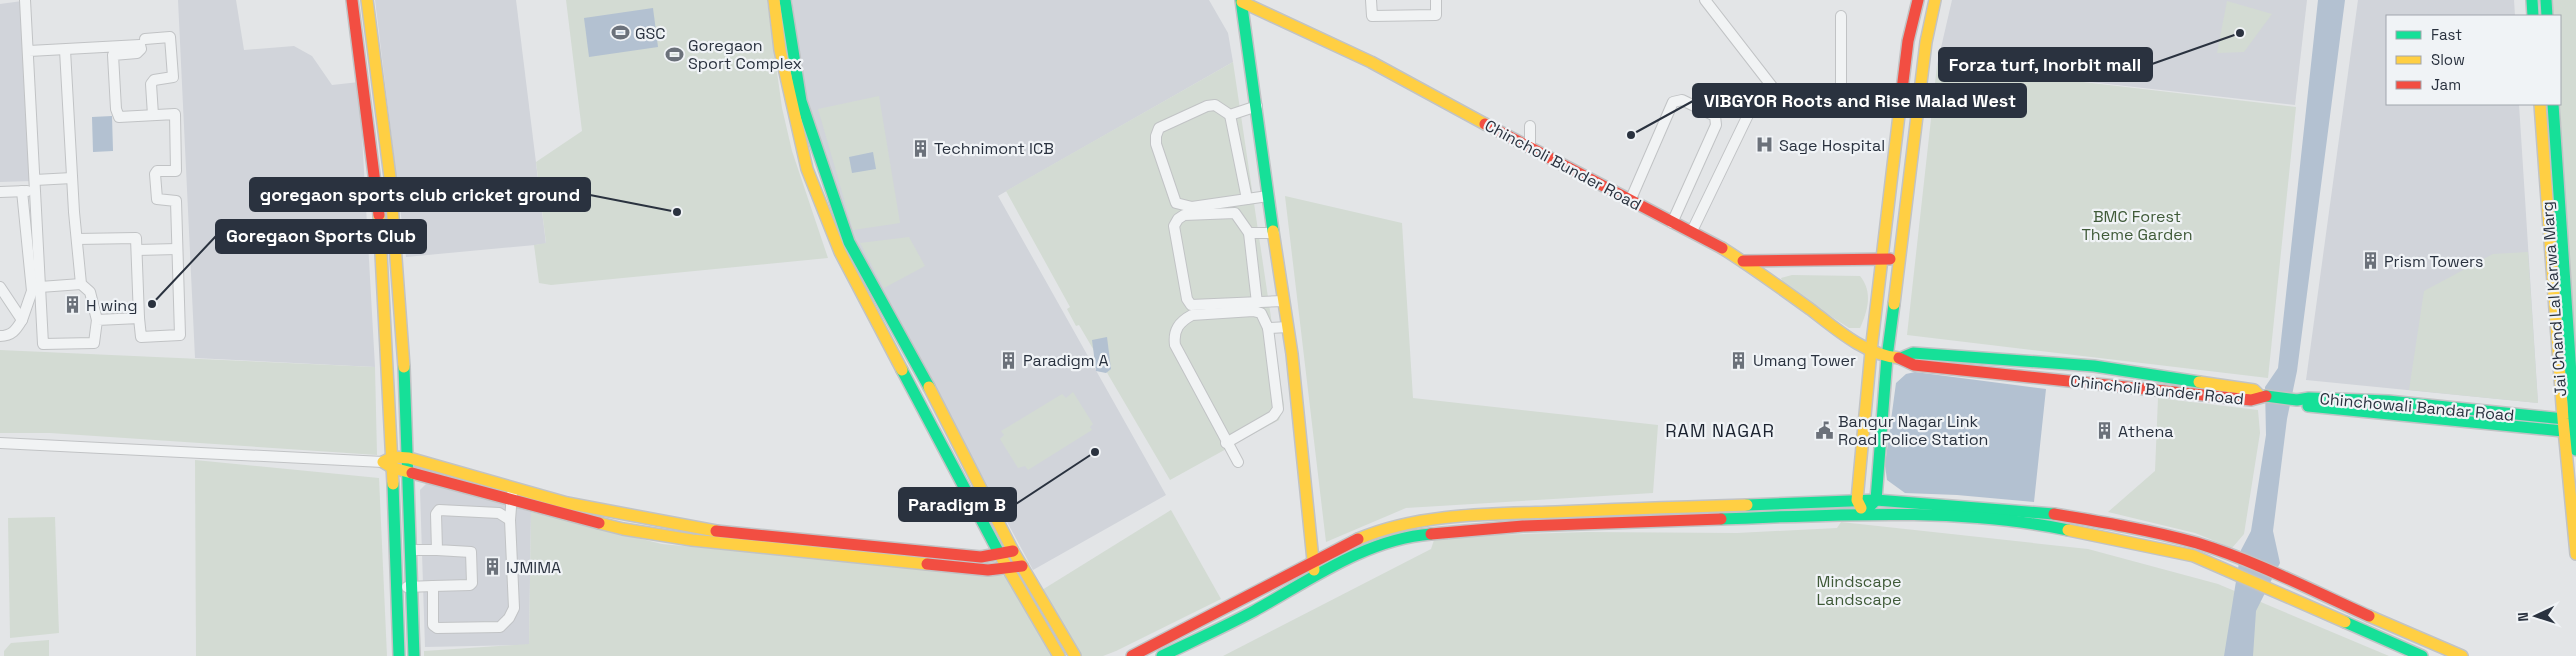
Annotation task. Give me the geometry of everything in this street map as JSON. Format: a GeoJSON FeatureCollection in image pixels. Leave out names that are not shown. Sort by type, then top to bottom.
{"type":"FeatureCollection","features":[{"type":"Feature","properties":{"kind":"street"},"geometry":{"type":"LineString","coordinates":[[25,0],[43,344],[94,343],[97,320],[90,292],[81,284],[72,178],[65,50]]}},
{"type":"Feature","properties":{"kind":"street"},"geometry":{"type":"LineString","coordinates":[[352,0],[382,236],[390,462],[398,588],[399,656]]}},
{"type":"Feature","properties":{"kind":"street"},"geometry":{"type":"LineString","coordinates":[[367,0],[384,118],[396,236],[410,472],[414,656]]}},
{"type":"Feature","properties":{"kind":"street"},"geometry":{"type":"LineString","coordinates":[[774,0],[780,50],[807,169],[840,252],[999,554],[1059,656]]}},
{"type":"Feature","properties":{"kind":"street"},"geometry":{"type":"LineString","coordinates":[[785,0],[801,100],[849,242],[918,364],[1013,551],[1075,656]]}},
{"type":"Feature","properties":{"kind":"street"},"geometry":{"type":"LineString","coordinates":[[1371,0],[1372,16],[1436,16],[1436,0]]}},
{"type":"Feature","properties":{"kind":"street"},"geometry":{"type":"LineString","coordinates":[[1705,0],[1774,88],[1774,93],[1763,101],[1760,108]]}},
{"type":"Feature","properties":{"kind":"street"},"geometry":{"type":"LineString","coordinates":[[1863,514],[1857,500],[1871,351],[1908,41],[1918,0]]}},
{"type":"Feature","properties":{"kind":"street"},"geometry":{"type":"LineString","coordinates":[[1863,514],[1876,500],[1887,357],[1901,261],[1926,42],[1935,0]]}},
{"type":"Feature","properties":{"kind":"street"},"geometry":{"type":"LineString","coordinates":[[2532,0],[2533,15]]}},
{"type":"Feature","properties":{"kind":"street"},"geometry":{"type":"LineString","coordinates":[[2546,0],[2547,15]]}},
{"type":"Feature","properties":{"kind":"street","name":"Chincholi Bunder Road"},"geometry":{"type":"LineString","coordinates":[[1241,1],[1288,327],[1312,564],[1316,576]]}},
{"type":"Feature","properties":{"kind":"street","name":"Chincholi Bunder Road"},"geometry":{"type":"LineString","coordinates":[[1241,1],[1371,62],[1630,201],[1672,223],[1692,231],[1743,261],[1846,336],[1871,351],[1887,357]]}},
{"type":"Feature","properties":{"kind":"street"},"geometry":{"type":"LineString","coordinates":[[1692,231],[1749,113],[1760,108],[1773,111],[1838,91],[1841,86],[1841,16]]}},
{"type":"Feature","properties":{"kind":"street"},"geometry":{"type":"LineString","coordinates":[[144,39],[170,37],[173,77],[154,80],[151,84],[152,115]]}},
{"type":"Feature","properties":{"kind":"street"},"geometry":{"type":"LineString","coordinates":[[29,51],[140,46],[141,49],[138,53],[113,55],[116,112],[120,116],[175,114],[176,171],[158,171],[155,174],[157,200],[176,201],[180,335],[140,337],[136,238],[77,239]]}},
{"type":"Feature","properties":{"kind":"street"},"geometry":{"type":"LineString","coordinates":[[1630,201],[1673,102],[1682,100],[1715,116],[1716,126],[1672,223]]}},
{"type":"Feature","properties":{"kind":"street"},"geometry":{"type":"LineString","coordinates":[[1247,199],[1230,115],[1216,105],[1207,106],[1159,128],[1156,144],[1176,203],[1192,207],[1268,196]]}},
{"type":"Feature","properties":{"kind":"street","name":"Jai Chand Lal Karwa Marg"},"geometry":{"type":"LineString","coordinates":[[2540,105],[2569,426],[2576,450]]}},
{"type":"Feature","properties":{"kind":"street","name":"Jai Chand Lal Karwa Marg"},"geometry":{"type":"LineString","coordinates":[[2553,105],[2576,554]]}},
{"type":"Feature","properties":{"kind":"street"},"geometry":{"type":"LineString","coordinates":[[1230,115],[1257,106]]}},
{"type":"Feature","properties":{"kind":"street"},"geometry":{"type":"LineString","coordinates":[[368,120],[384,118]]}},
{"type":"Feature","properties":{"kind":"street"},"geometry":{"type":"LineString","coordinates":[[1530,126],[1530,148]]}},
{"type":"Feature","properties":{"kind":"street"},"geometry":{"type":"LineString","coordinates":[[35,180],[72,178]]}},
{"type":"Feature","properties":{"kind":"street"},"geometry":{"type":"LineString","coordinates":[[0,336],[12,334],[22,320],[32,291],[22,191]]}},
{"type":"Feature","properties":{"kind":"street"},"geometry":{"type":"LineString","coordinates":[[0,192],[36,192]]}},
{"type":"Feature","properties":{"kind":"street"},"geometry":{"type":"LineString","coordinates":[[1257,303],[1249,233],[1239,216],[1231,212],[1184,215],[1178,219],[1174,226],[1187,299],[1191,305],[1257,303],[1284,301]]}},
{"type":"Feature","properties":{"kind":"street"},"geometry":{"type":"LineString","coordinates":[[1249,233],[1274,233]]}},
{"type":"Feature","properties":{"kind":"street"},"geometry":{"type":"LineString","coordinates":[[382,236],[396,236]]}},
{"type":"Feature","properties":{"kind":"street"},"geometry":{"type":"LineString","coordinates":[[137,250],[177,249]]}},
{"type":"Feature","properties":{"kind":"street"},"geometry":{"type":"LineString","coordinates":[[1743,261],[1882,258],[1901,261]]}},
{"type":"Feature","properties":{"kind":"street"},"geometry":{"type":"LineString","coordinates":[[40,286],[81,284]]}},
{"type":"Feature","properties":{"kind":"street"},"geometry":{"type":"LineString","coordinates":[[0,287],[22,320]]}},
{"type":"Feature","properties":{"kind":"street"},"geometry":{"type":"LineString","coordinates":[[868,308],[881,300]]}},
{"type":"Feature","properties":{"kind":"street"},"geometry":{"type":"LineString","coordinates":[[1226,443],[1273,416],[1278,409],[1268,328],[1261,313],[1253,311],[1192,315],[1184,319],[1176,328],[1174,336],[1175,345],[1226,443],[1238,462]]}},
{"type":"Feature","properties":{"kind":"street"},"geometry":{"type":"LineString","coordinates":[[97,320],[139,318]]}},
{"type":"Feature","properties":{"kind":"street"},"geometry":{"type":"LineString","coordinates":[[1268,328],[1288,327]]}},
{"type":"Feature","properties":{"kind":"street"},"geometry":{"type":"LineString","coordinates":[[387,338],[401,337]]}},
{"type":"Feature","properties":{"kind":"street","name":"Chincholi Bunder Road"},"geometry":{"type":"LineString","coordinates":[[1913,353],[2094,366],[2254,390],[2261,396],[2251,400],[1914,365],[1901,358],[1913,353]]}},
{"type":"Feature","properties":{"kind":"street"},"geometry":{"type":"LineString","coordinates":[[1887,357],[1901,358]]}},
{"type":"Feature","properties":{"kind":"street"},"geometry":{"type":"LineString","coordinates":[[2261,396],[2295,400],[2309,406],[2569,426]]}},
{"type":"Feature","properties":{"kind":"street"},"geometry":{"type":"LineString","coordinates":[[0,443],[390,462],[409,458],[512,494],[623,529],[677,537],[988,570],[1022,566]]}},
{"type":"Feature","properties":{"kind":"street"},"geometry":{"type":"LineString","coordinates":[[390,462],[410,472],[512,494],[711,530],[972,556],[1013,551]]}},
{"type":"Feature","properties":{"kind":"street"},"geometry":{"type":"LineString","coordinates":[[433,586],[433,625],[436,628],[500,627],[509,618],[514,608],[510,520],[512,494]]}},
{"type":"Feature","properties":{"kind":"street"},"geometry":{"type":"LineString","coordinates":[[1132,656],[1381,528],[1424,520],[1522,513],[1857,500],[2034,511],[2116,525],[2196,544],[2230,555],[2462,656]]}},
{"type":"Feature","properties":{"kind":"street"},"geometry":{"type":"LineString","coordinates":[[438,550],[436,514],[438,510],[499,513],[510,520]]}},
{"type":"Feature","properties":{"kind":"street"},"geometry":{"type":"LineString","coordinates":[[1162,656],[1241,618],[1316,576],[1386,542],[1426,533],[1523,526],[1863,514],[1992,519],[2040,524],[2194,556],[2224,567],[2275,592],[2422,656]]}},
{"type":"Feature","properties":{"kind":"street"},"geometry":{"type":"LineString","coordinates":[[677,537],[678,525]]}},
{"type":"Feature","properties":{"kind":"street"},"geometry":{"type":"LineString","coordinates":[[398,588],[470,585],[472,583],[471,552],[412,550]]}},
{"type":"Feature","properties":{"kind":"shaded area"},"geometry":{"type":"Polygon","coordinates":[[[178,0],[236,0],[244,50],[294,46],[312,56],[332,85],[359,82],[375,367],[195,358],[178,0]]]}},
{"type":"Feature","properties":{"kind":"shaded area"},"geometry":{"type":"Polygon","coordinates":[[[375,0],[516,0],[546,244],[406,257],[375,0]]]}},
{"type":"Feature","properties":{"kind":"shaded area"},"geometry":{"type":"Polygon","coordinates":[[[792,0],[1209,0],[1228,33],[1233,62],[998,196],[1166,495],[1033,570],[853,236],[804,93],[792,0]]]}},
{"type":"Feature","properties":{"kind":"shaded area"},"geometry":{"type":"Polygon","coordinates":[[[1952,0],[2307,0],[2295,105],[1937,65],[1952,0]]]}},
{"type":"Feature","properties":{"kind":"shaded area"},"geometry":{"type":"Polygon","coordinates":[[[2358,0],[2514,0],[2515,15],[2386,15],[2386,105],[2519,105],[2538,403],[2306,380],[2358,0]]]}},
{"type":"Feature","properties":{"kind":"shaded area"},"geometry":{"type":"Polygon","coordinates":[[[22,1],[32,181],[0,182],[0,4],[22,1]]]}},
{"type":"Feature","properties":{"kind":"shaded area"},"geometry":{"type":"Polygon","coordinates":[[[428,482],[531,512],[529,645],[425,647],[420,490],[428,482]]]}},
{"type":"Feature","properties":{"kind":"green space"},"geometry":{"type":"Polygon","coordinates":[[[566,0],[767,0],[782,108],[792,151],[828,258],[551,285],[539,283],[534,245],[546,243],[536,162],[582,131],[566,0]]]}},
{"type":"Feature","properties":{"kind":"green space"},"geometry":{"type":"Polygon","coordinates":[[[2552,0],[2576,0],[2576,395],[2560,105],[2561,15],[2553,15],[2552,0]]]}},
{"type":"Feature","properties":{"kind":"green space"},"geometry":{"type":"Polygon","coordinates":[[[2227,1],[2272,14],[2244,52],[2217,53],[2227,1]]]}},
{"type":"Feature","properties":{"kind":"green space"},"geometry":{"type":"Polygon","coordinates":[[[1233,62],[1284,405],[1279,420],[1170,480],[1079,325],[1076,326],[1067,309],[1070,307],[1006,191],[1233,62]]]}},
{"type":"Feature","properties":{"kind":"green space","name":"BMC Forest Theme Garden"},"geometry":{"type":"Polygon","coordinates":[[[1937,65],[2296,107],[2268,378],[1907,335],[1937,65]]]}},
{"type":"Feature","properties":{"kind":"green space"},"geometry":{"type":"Polygon","coordinates":[[[879,96],[900,223],[853,230],[818,109],[879,96]]]}},
{"type":"Feature","properties":{"kind":"green space"},"geometry":{"type":"Polygon","coordinates":[[[1285,196],[1402,223],[1413,398],[1658,425],[1653,493],[1406,508],[1326,542],[1285,196]]]}},
{"type":"Feature","properties":{"kind":"green space"},"geometry":{"type":"Polygon","coordinates":[[[909,237],[925,266],[884,288],[860,243],[909,237]]]}},
{"type":"Feature","properties":{"kind":"green space"},"geometry":{"type":"Polygon","coordinates":[[[2528,252],[2538,403],[2409,390],[2424,291],[2493,254],[2528,252]]]}},
{"type":"Feature","properties":{"kind":"green space"},"geometry":{"type":"Polygon","coordinates":[[[1792,275],[1860,276],[1867,288],[1868,301],[1860,328],[1849,328],[1784,286],[1781,278],[1792,275]]]}},
{"type":"Feature","properties":{"kind":"green space"},"geometry":{"type":"Polygon","coordinates":[[[0,350],[375,367],[377,455],[50,433],[0,433],[0,350]]]}},
{"type":"Feature","properties":{"kind":"green space"},"geometry":{"type":"Polygon","coordinates":[[[1073,392],[1093,424],[1090,427],[1092,430],[1028,470],[1025,466],[1018,468],[1000,439],[1004,435],[1001,431],[1062,394],[1066,398],[1073,392]]]}},
{"type":"Feature","properties":{"kind":"green space"},"geometry":{"type":"Polygon","coordinates":[[[2158,398],[2258,410],[2260,433],[2244,534],[2232,548],[2195,533],[2108,512],[2155,471],[2158,398]]]}},
{"type":"Feature","properties":{"kind":"green space"},"geometry":{"type":"Polygon","coordinates":[[[195,460],[379,478],[387,656],[196,656],[195,460]]]}},
{"type":"Feature","properties":{"kind":"green space"},"geometry":{"type":"Polygon","coordinates":[[[1171,510],[1221,599],[1116,651],[1103,656],[1082,656],[1042,590],[1171,510]]]}},
{"type":"Feature","properties":{"kind":"green space"},"geometry":{"type":"Polygon","coordinates":[[[531,512],[662,544],[1005,576],[1055,656],[424,656],[424,651],[529,644],[531,512]]]}},
{"type":"Feature","properties":{"kind":"green space"},"geometry":{"type":"Polygon","coordinates":[[[55,517],[59,633],[10,638],[8,518],[55,517]]]}},
{"type":"Feature","properties":{"kind":"green space","name":"Mindscape Landscape"},"geometry":{"type":"Polygon","coordinates":[[[1841,522],[2088,549],[2218,584],[2389,656],[1223,656],[1431,549],[1435,537],[1587,532],[1737,533],[1837,528],[1841,522]]]}},
{"type":"Feature","properties":{"kind":"green space"},"geometry":{"type":"Polygon","coordinates":[[[49,640],[49,656],[4,656],[4,651],[11,643],[49,640]]]}},
{"type":"Feature","properties":{"kind":"water"},"geometry":{"type":"Polygon","coordinates":[[[2318,0],[2345,0],[2297,371],[2287,419],[2273,531],[2280,563],[2256,611],[2253,656],[2224,656],[2241,550],[2251,531],[2266,435],[2265,387],[2278,368],[2318,0]]]}},
{"type":"Feature","properties":{"kind":"water","name":"GSC"},"geometry":{"type":"Polygon","coordinates":[[[653,8],[658,47],[589,57],[584,18],[653,8]]]}},
{"type":"Feature","properties":{"kind":"water"},"geometry":{"type":"Polygon","coordinates":[[[112,116],[113,151],[93,152],[92,117],[112,116]]]}},
{"type":"Feature","properties":{"kind":"water"},"geometry":{"type":"Polygon","coordinates":[[[873,152],[876,169],[852,173],[849,157],[873,152]]]}},
{"type":"Feature","properties":{"kind":"water"},"geometry":{"type":"Polygon","coordinates":[[[1107,337],[1111,369],[1106,373],[1096,371],[1092,340],[1107,337]]]}},
{"type":"Feature","properties":{"kind":"water"},"geometry":{"type":"Polygon","coordinates":[[[1915,372],[2046,389],[2034,502],[1957,495],[1905,493],[1887,480],[1885,465],[1896,383],[1906,374],[1915,372]]]}},
{"type":"Feature","properties":{"kind":"traffic: fast"},"geometry":{"type":"LineString","coordinates":[[785,0],[801,101],[849,242],[929,387]]}},
{"type":"Feature","properties":{"kind":"traffic: fast"},"geometry":{"type":"LineString","coordinates":[[1241,0],[1273,231]]}},
{"type":"Feature","properties":{"kind":"traffic: fast"},"geometry":{"type":"LineString","coordinates":[[2532,0],[2533,15]]}},
{"type":"Feature","properties":{"kind":"traffic: fast"},"geometry":{"type":"LineString","coordinates":[[2546,0],[2547,15]]}},
{"type":"Feature","properties":{"kind":"traffic: fast"},"geometry":{"type":"LineString","coordinates":[[2553,105],[2576,450]]}},
{"type":"Feature","properties":{"kind":"traffic: fast"},"geometry":{"type":"LineString","coordinates":[[1870,506],[1876,500],[1887,357],[1894,304]]}},
{"type":"Feature","properties":{"kind":"traffic: fast"},"geometry":{"type":"LineString","coordinates":[[1901,358],[1913,353],[2094,366],[2199,382]]}},
{"type":"Feature","properties":{"kind":"traffic: fast"},"geometry":{"type":"LineString","coordinates":[[404,367],[414,656]]}},
{"type":"Feature","properties":{"kind":"traffic: fast"},"geometry":{"type":"LineString","coordinates":[[902,370],[1000,555]]}},
{"type":"Feature","properties":{"kind":"traffic: fast"},"geometry":{"type":"LineString","coordinates":[[2266,396],[2297,400],[2309,398],[2388,401],[2574,420]]}},
{"type":"Feature","properties":{"kind":"traffic: fast"},"geometry":{"type":"LineString","coordinates":[[2308,406],[2573,432]]}},
{"type":"Feature","properties":{"kind":"traffic: fast"},"geometry":{"type":"LineString","coordinates":[[393,484],[399,656]]}},
{"type":"Feature","properties":{"kind":"traffic: fast"},"geometry":{"type":"LineString","coordinates":[[1747,505],[1876,500],[2054,514]]}},
{"type":"Feature","properties":{"kind":"traffic: fast"},"geometry":{"type":"LineString","coordinates":[[1721,519],[1895,514],[1939,515],[1983,518],[2068,530]]}},
{"type":"Feature","properties":{"kind":"traffic: fast"},"geometry":{"type":"LineString","coordinates":[[1162,656],[1243,617],[1317,574],[1361,552],[1407,537],[1431,534]]}},
{"type":"Feature","properties":{"kind":"traffic: fast"},"geometry":{"type":"LineString","coordinates":[[2345,622],[2422,656]]}},
{"type":"Feature","properties":{"kind":"traffic: slow"},"geometry":{"type":"LineString","coordinates":[[367,0],[390,177],[404,367]]}},
{"type":"Feature","properties":{"kind":"traffic: slow"},"geometry":{"type":"LineString","coordinates":[[774,0],[780,50],[807,169],[840,252],[902,370]]}},
{"type":"Feature","properties":{"kind":"traffic: slow"},"geometry":{"type":"LineString","coordinates":[[1894,304],[1926,42],[1935,0]]}},
{"type":"Feature","properties":{"kind":"traffic: slow"},"geometry":{"type":"LineString","coordinates":[[1242,2],[1371,62],[1485,124]]}},
{"type":"Feature","properties":{"kind":"traffic: slow"},"geometry":{"type":"LineString","coordinates":[[1861,508],[1857,500],[1871,351],[1901,98]]}},
{"type":"Feature","properties":{"kind":"traffic: slow"},"geometry":{"type":"LineString","coordinates":[[2540,105],[2563,419],[2576,554]]}},
{"type":"Feature","properties":{"kind":"traffic: slow"},"geometry":{"type":"LineString","coordinates":[[379,215],[393,484]]}},
{"type":"Feature","properties":{"kind":"traffic: slow"},"geometry":{"type":"LineString","coordinates":[[1273,231],[1292,354],[1314,570]]}},
{"type":"Feature","properties":{"kind":"traffic: slow"},"geometry":{"type":"LineString","coordinates":[[1722,248],[1777,285],[1852,340],[1874,352],[1899,358]]}},
{"type":"Feature","properties":{"kind":"traffic: slow"},"geometry":{"type":"LineString","coordinates":[[2199,382],[2254,390],[2260,396]]}},
{"type":"Feature","properties":{"kind":"traffic: slow"},"geometry":{"type":"LineString","coordinates":[[929,387],[1013,551],[1075,656]]}},
{"type":"Feature","properties":{"kind":"traffic: slow"},"geometry":{"type":"LineString","coordinates":[[412,473],[393,468],[383,462],[393,457],[409,458],[567,503],[716,531]]}},
{"type":"Feature","properties":{"kind":"traffic: slow"},"geometry":{"type":"LineString","coordinates":[[1358,539],[1381,530],[1405,524],[1455,516],[1747,505]]}},
{"type":"Feature","properties":{"kind":"traffic: slow"},"geometry":{"type":"LineString","coordinates":[[599,523],[623,529],[692,540],[927,564]]}},
{"type":"Feature","properties":{"kind":"traffic: slow"},"geometry":{"type":"LineString","coordinates":[[2068,530],[2194,556],[2345,622]]}},
{"type":"Feature","properties":{"kind":"traffic: slow"},"geometry":{"type":"LineString","coordinates":[[1000,555],[1059,656]]}},
{"type":"Feature","properties":{"kind":"traffic: slow"},"geometry":{"type":"LineString","coordinates":[[2369,616],[2462,656]]}},
{"type":"Feature","properties":{"kind":"traffic: jam"},"geometry":{"type":"LineString","coordinates":[[352,0],[379,215]]}},
{"type":"Feature","properties":{"kind":"traffic: jam"},"geometry":{"type":"LineString","coordinates":[[1901,98],[1908,41],[1918,0]]}},
{"type":"Feature","properties":{"kind":"traffic: jam"},"geometry":{"type":"LineString","coordinates":[[1485,124],[1722,248]]}},
{"type":"Feature","properties":{"kind":"traffic: jam"},"geometry":{"type":"LineString","coordinates":[[1743,261],[1890,259]]}},
{"type":"Feature","properties":{"kind":"traffic: jam"},"geometry":{"type":"LineString","coordinates":[[1899,358],[1914,365],[2251,400],[2266,396]]}},
{"type":"Feature","properties":{"kind":"traffic: jam"},"geometry":{"type":"LineString","coordinates":[[412,473],[599,523]]}},
{"type":"Feature","properties":{"kind":"traffic: jam"},"geometry":{"type":"LineString","coordinates":[[2054,514],[2144,530],[2219,550],[2263,567],[2369,616]]}},
{"type":"Feature","properties":{"kind":"traffic: jam"},"geometry":{"type":"LineString","coordinates":[[1431,534],[1523,526],[1721,519]]}},
{"type":"Feature","properties":{"kind":"traffic: jam"},"geometry":{"type":"LineString","coordinates":[[716,531],[981,557],[1013,551]]}},
{"type":"Feature","properties":{"kind":"traffic: jam"},"geometry":{"type":"LineString","coordinates":[[1132,656],[1358,539]]}},
{"type":"Feature","properties":{"kind":"traffic: jam"},"geometry":{"type":"LineString","coordinates":[[927,564],[988,570],[1022,566]]}},
{"type":"Feature","properties":{"kind":"place","name":"GSC"},"geometry":{"type":"Point","coordinates":[621,33]}},
{"type":"Feature","properties":{"kind":"place","name":"Forza turf, Inorbit mall"},"geometry":{"type":"Point","coordinates":[2240,33]}},
{"type":"Feature","properties":{"kind":"place","name":"Goregaon Sport Complex"},"geometry":{"type":"Point","coordinates":[674,54]}},
{"type":"Feature","properties":{"kind":"place","name":"VIBGYOR Roots and Rise Malad West"},"geometry":{"type":"Point","coordinates":[1631,135]}},
{"type":"Feature","properties":{"kind":"place","name":"Sage Hospital"},"geometry":{"type":"Point","coordinates":[1765,145]}},
{"type":"Feature","properties":{"kind":"place","name":"Technimont ICB"},"geometry":{"type":"Point","coordinates":[920,148]}},
{"type":"Feature","properties":{"kind":"place","name":"goregaon sports club cricket ground"},"geometry":{"type":"Point","coordinates":[677,212]}},
{"type":"Feature","properties":{"kind":"place","name":"Prism Towers"},"geometry":{"type":"Point","coordinates":[2370,261]}},
{"type":"Feature","properties":{"kind":"place","name":"Goregaon Sports Club"},"geometry":{"type":"Point","coordinates":[152,304]}},
{"type":"Feature","properties":{"kind":"place","name":"H wing"},"geometry":{"type":"Point","coordinates":[72,305]}},
{"type":"Feature","properties":{"kind":"place","name":"Paradigm A"},"geometry":{"type":"Point","coordinates":[1009,360]}},
{"type":"Feature","properties":{"kind":"place","name":"Umang Tower"},"geometry":{"type":"Point","coordinates":[1739,360]}},
{"type":"Feature","properties":{"kind":"place","name":"Bangur Nagar Link Road Police Station"},"geometry":{"type":"Point","coordinates":[1824,430]}},
{"type":"Feature","properties":{"kind":"place","name":"Athena"},"geometry":{"type":"Point","coordinates":[2104,431]}},
{"type":"Feature","properties":{"kind":"place","name":"Paradigm B"},"geometry":{"type":"Point","coordinates":[1095,452]}},
{"type":"Feature","properties":{"kind":"place","name":"IJMIMA"},"geometry":{"type":"Point","coordinates":[492,567]}},
{"type":"Feature","properties":{"kind":"district","name":"RAM NAGAR"},"geometry":{"type":"Point","coordinates":[1720,430]}}]}
